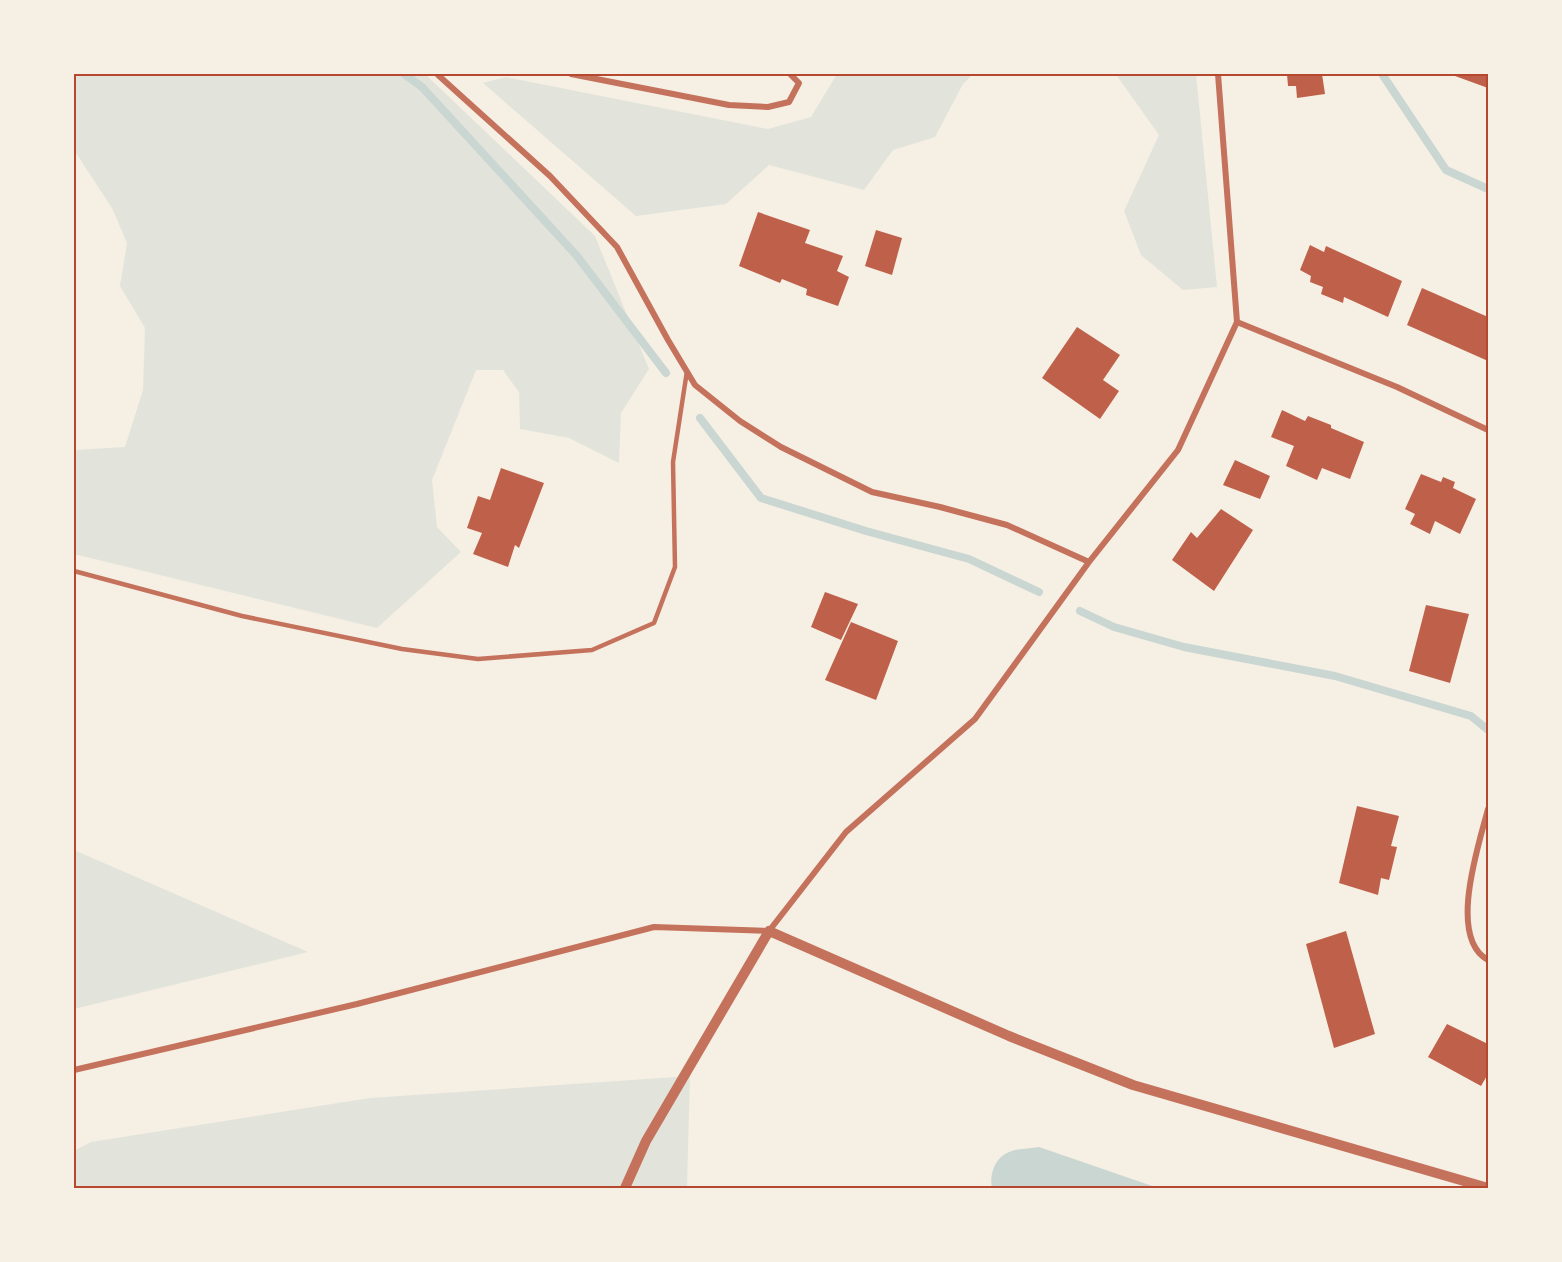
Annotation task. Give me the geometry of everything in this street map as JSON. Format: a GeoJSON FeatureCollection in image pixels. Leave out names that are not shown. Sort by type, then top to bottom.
{"type":"FeatureCollection","features":[{"type":"Feature","properties":{"kind":"street"},"geometry":{"type":"LineString","coordinates":[[440,74],[438,75],[550,176],[618,247],[695,385],[740,421],[781,447],[872,492],[1007,525],[1089,562]]}},
{"type":"Feature","properties":{"kind":"street"},"geometry":{"type":"LineString","coordinates":[[571,74],[729,105],[768,107],[789,102],[799,83],[790,74]]}},
{"type":"Feature","properties":{"kind":"street"},"geometry":{"type":"LineString","coordinates":[[625,1188],[646,1141],[769,931],[846,832],[975,719],[1089,562],[1178,450],[1238,322],[1218,74]]}},
{"type":"Feature","properties":{"kind":"street"},"geometry":{"type":"LineString","coordinates":[[1238,322],[1397,387],[1488,430]]}},
{"type":"Feature","properties":{"kind":"street"},"geometry":{"type":"LineString","coordinates":[[1488,809],[1473,867],[1467,914],[1471,942],[1480,955],[1488,960]]}},
{"type":"Feature","properties":{"kind":"street"},"geometry":{"type":"LineString","coordinates":[[74,1070],[357,1004],[654,927],[769,931],[1009,1036],[1133,1085],[1488,1188]]}},
{"type":"Feature","properties":{"kind":"lane"},"geometry":{"type":"LineString","coordinates":[[74,571],[242,616],[402,649],[478,659],[592,650],[654,623],[675,567],[673,462],[687,371]]}},
{"type":"Feature","properties":{"kind":"shaded area"},"geometry":{"type":"Polygon","coordinates":[[[74,74],[425,74],[595,236],[649,369],[621,413],[619,463],[569,438],[520,429],[519,392],[503,370],[476,370],[432,480],[437,527],[461,552],[377,628],[74,554],[74,450],[125,447],[143,390],[145,328],[120,286],[127,243],[112,208],[74,150],[74,74]]]}},
{"type":"Feature","properties":{"kind":"shaded area"},"geometry":{"type":"Polygon","coordinates":[[[837,74],[973,74],[963,84],[935,137],[893,150],[864,190],[769,165],[726,204],[636,216],[483,83],[506,77],[768,129],[811,117],[837,74]]]}},
{"type":"Feature","properties":{"kind":"shaded area"},"geometry":{"type":"Polygon","coordinates":[[[1110,74],[1196,74],[1217,287],[1183,290],[1141,255],[1124,211],[1159,135],[1117,76],[1110,74]]]}},
{"type":"Feature","properties":{"kind":"shaded area"},"geometry":{"type":"Polygon","coordinates":[[[74,850],[308,952],[74,1009],[74,850]]]}},
{"type":"Feature","properties":{"kind":"shaded area"},"geometry":{"type":"Polygon","coordinates":[[[690,1076],[687,1188],[74,1188],[74,1151],[91,1142],[370,1098],[690,1076]]]}},
{"type":"Feature","properties":{"kind":"shaded area"},"geometry":{"type":"Polygon","coordinates":[[[1039,1147],[1158,1188],[992,1188],[992,1172],[1004,1154],[1039,1147]]]}},
{"type":"Feature","properties":{"kind":"building"},"geometry":{"type":"Polygon","coordinates":[[[1287,74],[1322,74],[1325,94],[1297,98],[1296,86],[1288,86],[1287,74]]]}},
{"type":"Feature","properties":{"kind":"building"},"geometry":{"type":"Polygon","coordinates":[[[1456,74],[1488,74],[1488,88],[1455,76],[1456,74]]]}},
{"type":"Feature","properties":{"kind":"building"},"geometry":{"type":"Polygon","coordinates":[[[758,212],[810,230],[805,243],[843,256],[837,271],[849,277],[838,306],[806,295],[807,289],[782,279],[780,283],[739,266],[758,212]]]}},
{"type":"Feature","properties":{"kind":"building"},"geometry":{"type":"Polygon","coordinates":[[[876,230],[902,238],[892,275],[865,266],[876,230]]]}},
{"type":"Feature","properties":{"kind":"building"},"geometry":{"type":"Polygon","coordinates":[[[1310,245],[1324,252],[1326,246],[1402,281],[1388,317],[1344,297],[1343,303],[1321,294],[1323,287],[1310,282],[1311,276],[1300,270],[1310,245]]]}},
{"type":"Feature","properties":{"kind":"building"},"geometry":{"type":"Polygon","coordinates":[[[1422,288],[1488,317],[1488,361],[1407,325],[1422,288]]]}},
{"type":"Feature","properties":{"kind":"building"},"geometry":{"type":"Polygon","coordinates":[[[1077,327],[1120,355],[1103,380],[1119,391],[1100,419],[1042,378],[1077,327]]]}},
{"type":"Feature","properties":{"kind":"building"},"geometry":{"type":"Polygon","coordinates":[[[1282,410],[1305,421],[1308,416],[1364,442],[1350,479],[1322,468],[1317,480],[1286,466],[1294,446],[1271,437],[1282,410]]]}},
{"type":"Feature","properties":{"kind":"building"},"geometry":{"type":"Polygon","coordinates":[[[1235,460],[1270,476],[1260,499],[1223,485],[1235,460]]]}},
{"type":"Feature","properties":{"kind":"building"},"geometry":{"type":"Polygon","coordinates":[[[501,468],[544,483],[519,548],[515,545],[508,567],[473,554],[482,533],[467,528],[478,496],[490,500],[501,468]]]}},
{"type":"Feature","properties":{"kind":"building"},"geometry":{"type":"Polygon","coordinates":[[[1421,474],[1441,482],[1443,477],[1455,482],[1453,488],[1476,499],[1460,534],[1435,521],[1430,534],[1410,524],[1415,514],[1405,509],[1421,474]]]}},
{"type":"Feature","properties":{"kind":"building"},"geometry":{"type":"Polygon","coordinates":[[[1221,509],[1253,530],[1214,591],[1172,560],[1191,532],[1197,538],[1221,509]]]}},
{"type":"Feature","properties":{"kind":"building"},"geometry":{"type":"Polygon","coordinates":[[[825,592],[858,604],[841,640],[811,627],[825,592]]]}},
{"type":"Feature","properties":{"kind":"building"},"geometry":{"type":"Polygon","coordinates":[[[1426,605],[1469,614],[1450,683],[1409,671],[1426,605]]]}},
{"type":"Feature","properties":{"kind":"building"},"geometry":{"type":"Polygon","coordinates":[[[851,622],[898,641],[876,700],[825,680],[851,622]]]}},
{"type":"Feature","properties":{"kind":"building"},"geometry":{"type":"Polygon","coordinates":[[[1357,806],[1399,816],[1391,846],[1397,847],[1389,880],[1381,878],[1378,895],[1339,883],[1357,806]]]}},
{"type":"Feature","properties":{"kind":"building"},"geometry":{"type":"Polygon","coordinates":[[[1346,931],[1375,1034],[1334,1048],[1306,944],[1346,931]]]}},
{"type":"Feature","properties":{"kind":"building"},"geometry":{"type":"Polygon","coordinates":[[[1447,1024],[1488,1044],[1488,1074],[1481,1086],[1428,1057],[1447,1024]]]}},
{"type":"Feature","properties":{"kind":"waterway"},"geometry":{"type":"LineString","coordinates":[[404,74],[422,87],[577,256],[666,373]]}},
{"type":"Feature","properties":{"kind":"waterway"},"geometry":{"type":"LineString","coordinates":[[1382,74],[1446,170],[1488,189]]}},
{"type":"Feature","properties":{"kind":"waterway"},"geometry":{"type":"LineString","coordinates":[[700,418],[761,498],[866,531],[969,559],[1039,592]]}},
{"type":"Feature","properties":{"kind":"waterway"},"geometry":{"type":"LineString","coordinates":[[1080,611],[1114,627],[1184,647],[1335,676],[1471,716],[1488,730]]}}]}
